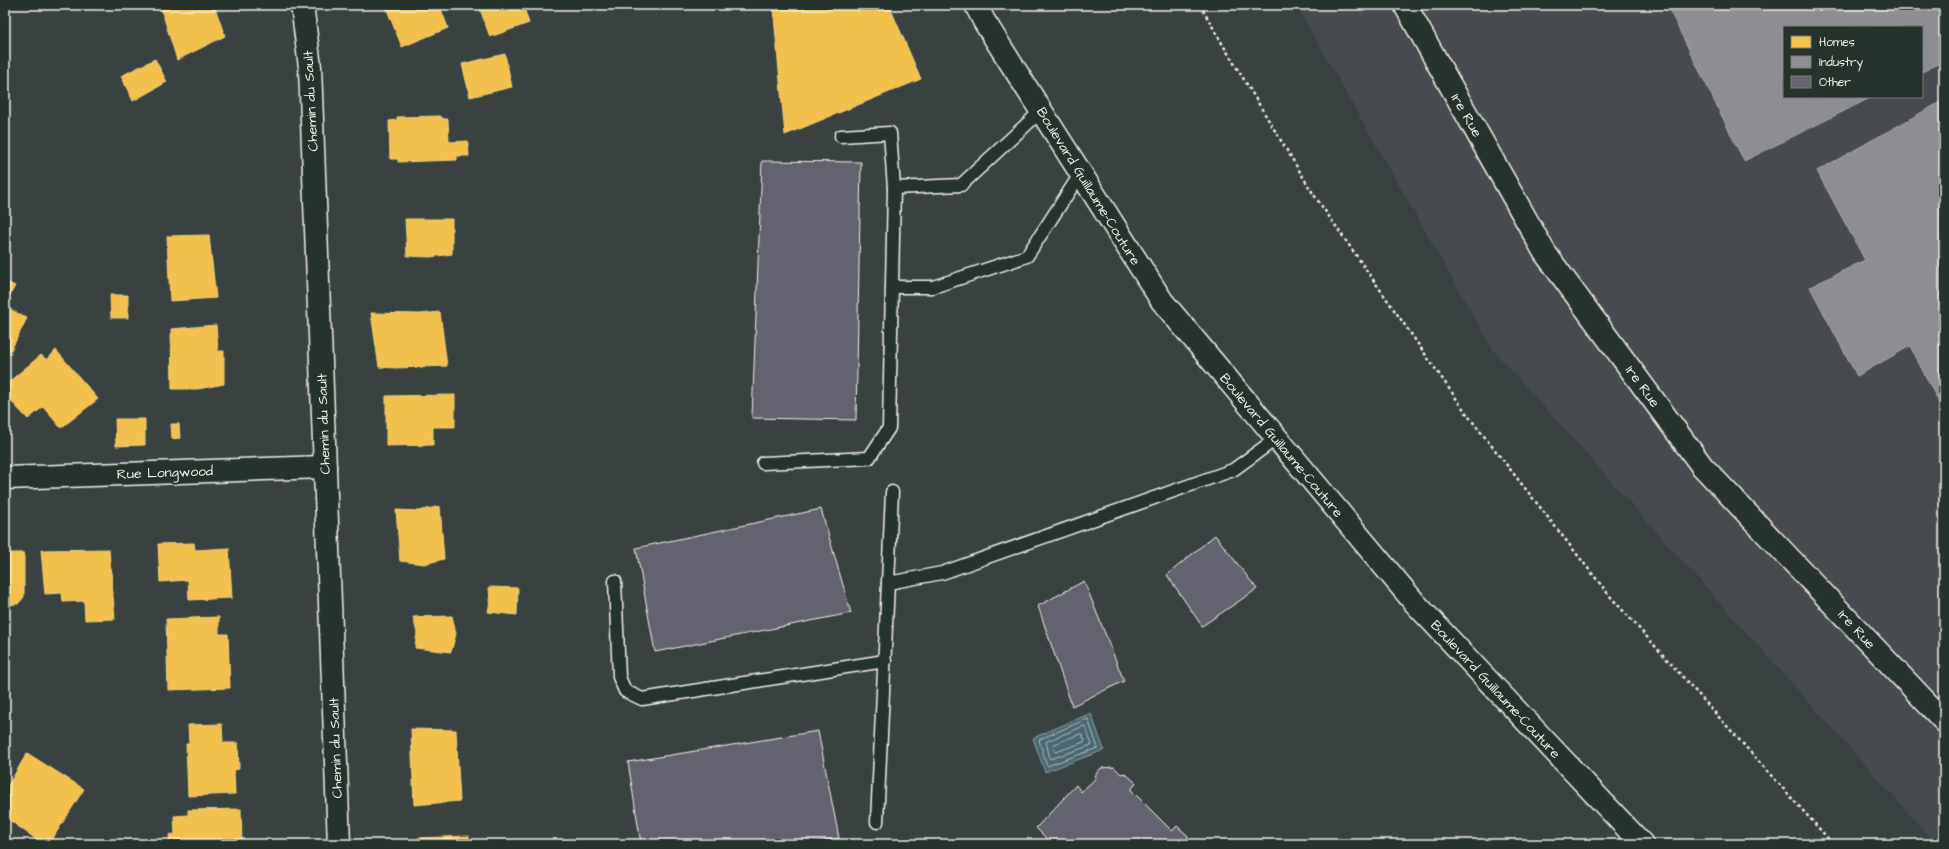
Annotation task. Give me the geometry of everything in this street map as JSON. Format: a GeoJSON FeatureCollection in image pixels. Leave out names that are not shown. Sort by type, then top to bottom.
{"type":"FeatureCollection","features":[{"type":"Feature","properties":{"kind":"street","name":"Chemin du Sault"},"geometry":{"type":"LineString","coordinates":[[302,5],[310,67],[339,844]]}},
{"type":"Feature","properties":{"kind":"street","name":"Boulevard Guillaume-Couture"},"geometry":{"type":"LineString","coordinates":[[976,5],[1041,111],[1162,301],[1415,603],[1642,844]]}},
{"type":"Feature","properties":{"kind":"street","name":"1re Rue"},"geometry":{"type":"LineString","coordinates":[[1405,5],[1545,253],[1702,466],[1944,721]]}},
{"type":"Feature","properties":{"kind":"street","name":"Rue Longwood"},"geometry":{"type":"LineString","coordinates":[[5,478],[325,467]]}},
{"type":"Feature","properties":{"kind":"lane"},"geometry":{"type":"LineString","coordinates":[[894,188],[960,185],[1041,111]]}},
{"type":"Feature","properties":{"kind":"lane"},"geometry":{"type":"LineString","coordinates":[[763,463],[869,458],[889,428],[894,188],[890,133],[840,136]]}},
{"type":"Feature","properties":{"kind":"lane"},"geometry":{"type":"LineString","coordinates":[[892,287],[933,287],[1026,256],[1081,173]]}},
{"type":"Feature","properties":{"kind":"lane"},"geometry":{"type":"LineString","coordinates":[[888,583],[942,573],[1233,470],[1277,438]]}},
{"type":"Feature","properties":{"kind":"lane"},"geometry":{"type":"LineString","coordinates":[[877,822],[892,492]]}},
{"type":"Feature","properties":{"kind":"lane"},"geometry":{"type":"LineString","coordinates":[[615,582],[619,677],[625,691],[642,699],[885,661]]}},
{"type":"Feature","properties":{"kind":"path"},"geometry":{"type":"LineString","coordinates":[[1200,5],[1314,195],[1469,417],[1609,595],[1833,844]]}},
{"type":"Feature","properties":{"kind":"shaded area"},"geometry":{"type":"Polygon","coordinates":[[[1296,5],[1944,5],[1944,844],[1936,844],[1493,350],[1296,5]]]}},
{"type":"Feature","properties":{"kind":"water"},"geometry":{"type":"Polygon","coordinates":[[[1091,713],[1104,750],[1045,772],[1033,738],[1091,713]]]}},
{"type":"Feature","properties":{"kind":"building: Homes"},"geometry":{"type":"Polygon","coordinates":[[[160,5],[214,5],[225,36],[177,60],[160,5]]]}},
{"type":"Feature","properties":{"kind":"building: Homes"},"geometry":{"type":"Polygon","coordinates":[[[385,5],[449,5],[441,9],[448,28],[402,47],[385,5]]]}},
{"type":"Feature","properties":{"kind":"building: Homes"},"geometry":{"type":"Polygon","coordinates":[[[492,5],[523,5],[529,23],[490,37],[480,9],[492,5]]]}},
{"type":"Feature","properties":{"kind":"building: Homes"},"geometry":{"type":"Polygon","coordinates":[[[889,5],[921,79],[785,135],[773,6],[889,5]]]}},
{"type":"Feature","properties":{"kind":"building: Homes"},"geometry":{"type":"Polygon","coordinates":[[[505,54],[512,87],[470,97],[462,64],[505,54]]]}},
{"type":"Feature","properties":{"kind":"building: Homes"},"geometry":{"type":"Polygon","coordinates":[[[155,59],[167,82],[133,101],[121,76],[155,59]]]}},
{"type":"Feature","properties":{"kind":"building: Homes"},"geometry":{"type":"Polygon","coordinates":[[[440,116],[444,119],[448,119],[449,142],[468,141],[469,156],[457,156],[457,160],[398,162],[398,159],[390,159],[389,121],[397,120],[397,117],[440,116]]]}},
{"type":"Feature","properties":{"kind":"building: Homes"},"geometry":{"type":"Polygon","coordinates":[[[405,219],[452,219],[452,254],[430,257],[407,256],[405,219]]]}},
{"type":"Feature","properties":{"kind":"building: Homes"},"geometry":{"type":"Polygon","coordinates":[[[209,235],[216,298],[170,301],[167,236],[209,235]]]}},
{"type":"Feature","properties":{"kind":"building: Homes"},"geometry":{"type":"Polygon","coordinates":[[[5,281],[15,286],[5,304],[5,281]]]}},
{"type":"Feature","properties":{"kind":"building: Homes"},"geometry":{"type":"Polygon","coordinates":[[[110,295],[128,295],[128,318],[111,318],[110,295]]]}},
{"type":"Feature","properties":{"kind":"building: Homes"},"geometry":{"type":"Polygon","coordinates":[[[5,307],[27,318],[5,362],[5,307]]]}},
{"type":"Feature","properties":{"kind":"building: Homes"},"geometry":{"type":"Polygon","coordinates":[[[440,312],[447,366],[396,368],[379,367],[371,313],[420,314],[440,312]]]}},
{"type":"Feature","properties":{"kind":"building: Homes"},"geometry":{"type":"Polygon","coordinates":[[[216,325],[218,351],[224,351],[224,384],[198,389],[172,389],[171,329],[216,325]]]}},
{"type":"Feature","properties":{"kind":"building: Homes"},"geometry":{"type":"Polygon","coordinates":[[[56,350],[98,399],[61,428],[43,407],[28,419],[5,395],[5,385],[41,355],[47,360],[56,350]]]}},
{"type":"Feature","properties":{"kind":"building: Homes"},"geometry":{"type":"Polygon","coordinates":[[[455,395],[455,427],[433,427],[433,445],[386,446],[386,396],[455,395]]]}},
{"type":"Feature","properties":{"kind":"building: Homes"},"geometry":{"type":"Polygon","coordinates":[[[115,419],[145,419],[145,445],[116,446],[115,419]]]}},
{"type":"Feature","properties":{"kind":"building: Homes"},"geometry":{"type":"Polygon","coordinates":[[[171,424],[179,424],[180,438],[172,439],[171,424]]]}},
{"type":"Feature","properties":{"kind":"building: Homes"},"geometry":{"type":"Polygon","coordinates":[[[440,506],[444,559],[424,564],[400,561],[396,510],[419,511],[440,506]]]}},
{"type":"Feature","properties":{"kind":"building: Homes"},"geometry":{"type":"Polygon","coordinates":[[[194,543],[195,550],[229,548],[232,598],[189,600],[188,580],[160,582],[158,544],[194,543]]]}},
{"type":"Feature","properties":{"kind":"building: Homes"},"geometry":{"type":"Polygon","coordinates":[[[109,549],[115,619],[85,620],[84,601],[63,602],[62,593],[45,594],[41,550],[109,549]]]}},
{"type":"Feature","properties":{"kind":"building: Homes"},"geometry":{"type":"Polygon","coordinates":[[[5,553],[24,553],[24,597],[18,604],[5,605],[5,553]]]}},
{"type":"Feature","properties":{"kind":"building: Homes"},"geometry":{"type":"Polygon","coordinates":[[[489,587],[518,588],[517,615],[488,612],[490,601],[489,587]]]}},
{"type":"Feature","properties":{"kind":"building: Homes"},"geometry":{"type":"Polygon","coordinates":[[[452,616],[456,634],[451,652],[415,648],[417,633],[413,617],[452,616]]]}},
{"type":"Feature","properties":{"kind":"building: Homes"},"geometry":{"type":"Polygon","coordinates":[[[219,617],[219,634],[228,634],[230,688],[168,690],[166,619],[219,617]]]}},
{"type":"Feature","properties":{"kind":"building: Homes"},"geometry":{"type":"Polygon","coordinates":[[[222,724],[223,743],[238,743],[239,769],[234,770],[235,794],[188,796],[186,744],[189,744],[188,725],[222,724]]]}},
{"type":"Feature","properties":{"kind":"building: Homes"},"geometry":{"type":"Polygon","coordinates":[[[411,729],[456,730],[460,801],[414,805],[411,729]]]}},
{"type":"Feature","properties":{"kind":"building: Homes"},"geometry":{"type":"Polygon","coordinates":[[[27,753],[84,789],[49,844],[43,844],[5,817],[5,791],[27,753]]]}},
{"type":"Feature","properties":{"kind":"building: Homes"},"geometry":{"type":"Polygon","coordinates":[[[241,809],[242,844],[170,844],[169,835],[175,834],[174,816],[188,815],[188,810],[241,809]]]}},
{"type":"Feature","properties":{"kind":"building: Homes"},"geometry":{"type":"Polygon","coordinates":[[[469,836],[469,844],[418,844],[418,838],[469,836]]]}},
{"type":"Feature","properties":{"kind":"building: Industry"},"geometry":{"type":"Polygon","coordinates":[[[1667,5],[1944,5],[1944,61],[1923,72],[1923,26],[1783,26],[1783,98],[1870,98],[1744,161],[1667,5]]]}},
{"type":"Feature","properties":{"kind":"building: Industry"},"geometry":{"type":"Polygon","coordinates":[[[1944,100],[1944,412],[1910,346],[1857,376],[1810,287],[1865,260],[1817,171],[1944,100]]]}},
{"type":"Feature","properties":{"kind":"building: Other"},"geometry":{"type":"Polygon","coordinates":[[[762,161],[861,162],[856,420],[752,418],[762,161]]]}},
{"type":"Feature","properties":{"kind":"building: Other"},"geometry":{"type":"Polygon","coordinates":[[[821,509],[851,613],[655,652],[636,548],[821,509]]]}},
{"type":"Feature","properties":{"kind":"building: Other"},"geometry":{"type":"Polygon","coordinates":[[[1215,535],[1257,589],[1202,626],[1167,575],[1215,535]]]}},
{"type":"Feature","properties":{"kind":"building: Other"},"geometry":{"type":"Polygon","coordinates":[[[1084,581],[1124,681],[1072,706],[1038,606],[1084,581]]]}},
{"type":"Feature","properties":{"kind":"building: Other"},"geometry":{"type":"Polygon","coordinates":[[[818,731],[839,838],[807,844],[641,844],[628,762],[818,731]]]}},
{"type":"Feature","properties":{"kind":"building: Other"},"geometry":{"type":"Polygon","coordinates":[[[1114,767],[1121,774],[1125,773],[1136,783],[1131,790],[1172,831],[1177,826],[1188,836],[1189,844],[1052,844],[1036,828],[1076,785],[1081,792],[1095,779],[1096,774],[1101,768],[1114,767]]]}}]}
